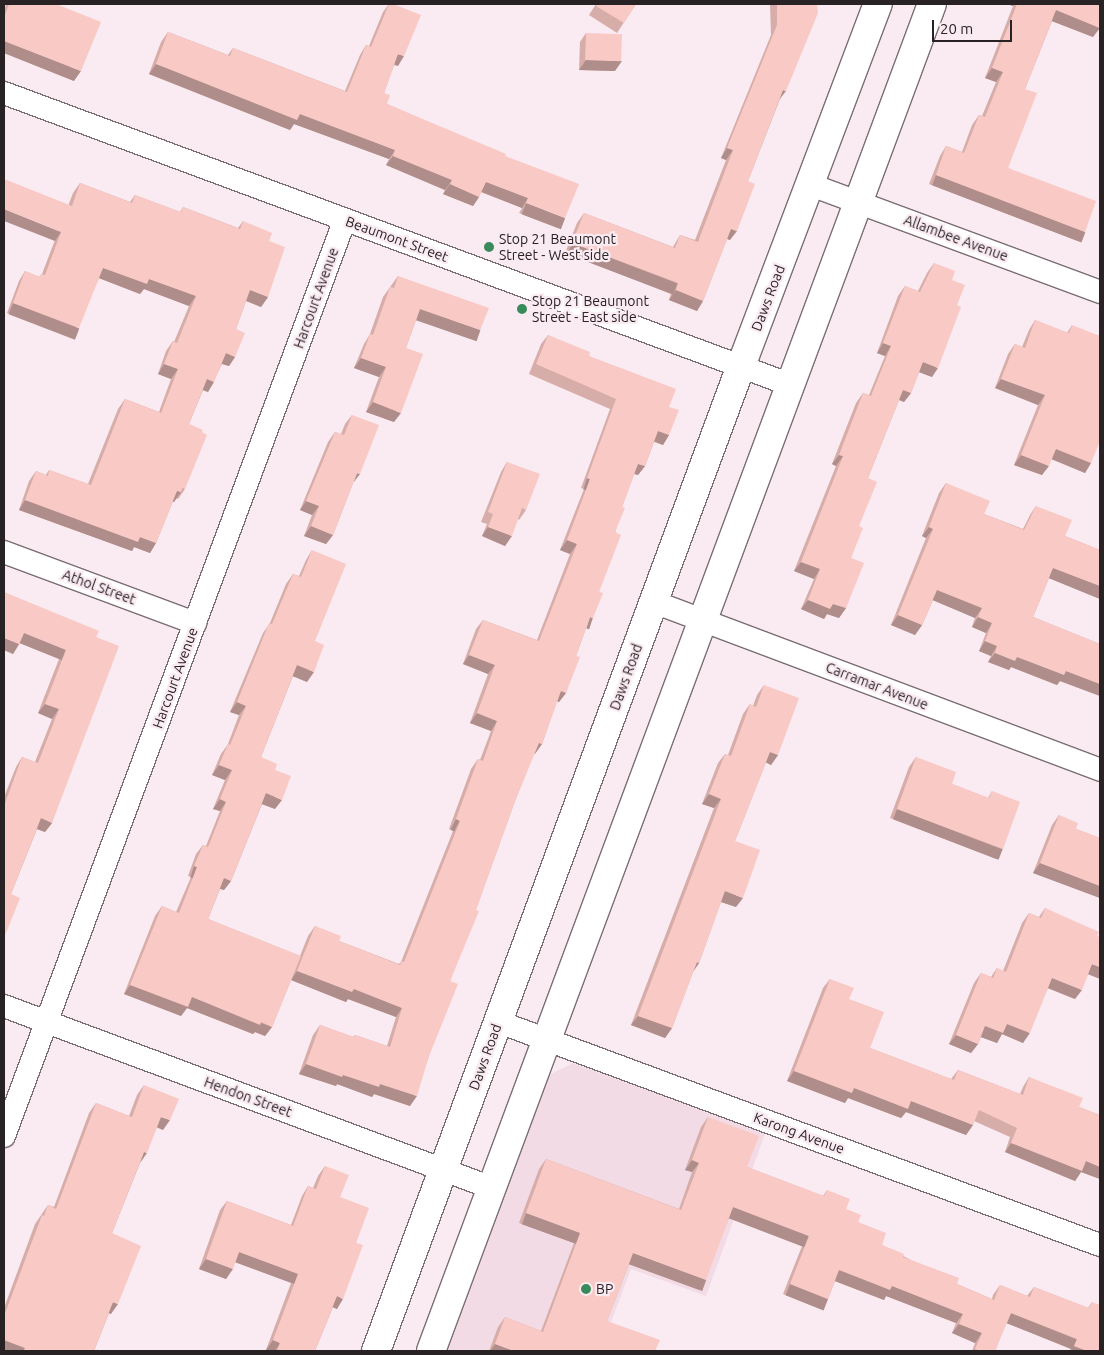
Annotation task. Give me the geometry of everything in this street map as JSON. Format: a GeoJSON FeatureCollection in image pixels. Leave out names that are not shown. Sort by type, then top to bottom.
{"type":"FeatureCollection","features":[{"type":"Feature","properties":{"kind":"main road","name":"Daws Road"},"geometry":{"type":"LineString","coordinates":[[376,1351],[741,366],[878,4]]}},
{"type":"Feature","properties":{"kind":"main road"},"geometry":{"type":"LineString","coordinates":[[431,1351],[932,4]]}},
{"type":"Feature","properties":{"kind":"street","name":"Beaumont Street"},"geometry":{"type":"LineString","coordinates":[[4,93],[791,385]]}},
{"type":"Feature","properties":{"kind":"street","name":"Allambee Avenue"},"geometry":{"type":"LineString","coordinates":[[811,185],[1100,292]]}},
{"type":"Feature","properties":{"kind":"street","name":"Harcourt Avenue"},"geometry":{"type":"LineString","coordinates":[[4,1136],[345,220]]}},
{"type":"Feature","properties":{"kind":"street","name":"Athol Street"},"geometry":{"type":"LineString","coordinates":[[4,552],[195,623]]}},
{"type":"Feature","properties":{"kind":"street","name":"Carramar Avenue"},"geometry":{"type":"LineString","coordinates":[[654,602],[1100,770]]}},
{"type":"Feature","properties":{"kind":"street","name":"Hendon Street"},"geometry":{"type":"LineString","coordinates":[[4,1006],[492,1188]]}},
{"type":"Feature","properties":{"kind":"street","name":"Karong Avenue"},"geometry":{"type":"LineString","coordinates":[[498,1022],[1100,1245]]}},
{"type":"Feature","properties":{"kind":"shaded area"},"geometry":{"type":"Polygon","coordinates":[[[573,1063],[765,1134],[706,1296],[631,1269],[600,1351],[445,1351],[547,1076],[573,1063]]]}},
{"type":"Feature","properties":{"kind":"building"},"geometry":{"type":"Polygon","coordinates":[[[9,4],[56,4],[101,22],[81,71],[4,41],[4,18],[9,4]]]}},
{"type":"Feature","properties":{"kind":"building"},"geometry":{"type":"Polygon","coordinates":[[[389,4],[421,15],[404,56],[398,54],[384,93],[390,95],[387,104],[506,154],[505,156],[579,184],[565,218],[526,203],[528,198],[486,182],[479,197],[450,184],[452,180],[393,156],[395,150],[300,114],[297,120],[156,64],[168,32],[230,56],[233,48],[347,92],[366,45],[371,47],[389,4]]]}},
{"type":"Feature","properties":{"kind":"building"},"geometry":{"type":"Polygon","coordinates":[[[597,4],[636,4],[624,23],[596,6],[597,4]]]}},
{"type":"Feature","properties":{"kind":"building"},"geometry":{"type":"Polygon","coordinates":[[[777,4],[817,4],[818,13],[786,91],[783,90],[748,181],[755,184],[737,231],[731,229],[703,301],[676,290],[678,283],[572,243],[584,213],[675,248],[680,235],[698,242],[733,150],[727,148],[777,25],[777,4]]]}},
{"type":"Feature","properties":{"kind":"building"},"geometry":{"type":"Polygon","coordinates":[[[1017,4],[1100,4],[1100,28],[1056,10],[1025,89],[1037,93],[1008,168],[1096,201],[1085,232],[936,175],[946,146],[964,153],[979,115],[985,117],[1003,72],[992,68],[1017,4]]]}},
{"type":"Feature","properties":{"kind":"building"},"geometry":{"type":"Polygon","coordinates":[[[586,33],[622,34],[621,61],[585,60],[586,33]]]}},
{"type":"Feature","properties":{"kind":"building"},"geometry":{"type":"Polygon","coordinates":[[[4,179],[72,206],[80,183],[132,203],[135,195],[181,212],[183,207],[240,229],[243,221],[272,233],[269,241],[285,247],[268,297],[250,290],[236,329],[245,333],[235,357],[226,353],[214,382],[207,379],[189,424],[203,430],[202,432],[207,435],[185,489],[182,488],[181,492],[177,491],[156,543],[140,537],[138,542],[25,500],[36,471],[48,476],[49,470],[91,485],[125,399],[161,413],[178,369],[164,364],[173,341],[177,343],[196,296],[149,279],[147,284],[103,268],[79,328],[13,303],[25,271],[40,277],[41,274],[45,275],[61,232],[4,209],[4,179]]]}},
{"type":"Feature","properties":{"kind":"building"},"geometry":{"type":"Polygon","coordinates":[[[934,263],[955,271],[952,280],[965,285],[957,305],[961,307],[938,368],[923,362],[911,393],[903,390],[868,478],[877,482],[859,526],[863,528],[851,558],[864,563],[846,608],[833,604],[830,609],[808,600],[820,569],[801,562],[843,456],[839,455],[863,393],[871,396],[891,346],[883,343],[905,286],[920,292],[934,263]]]}},
{"type":"Feature","properties":{"kind":"building"},"geometry":{"type":"Polygon","coordinates":[[[398,276],[489,308],[480,330],[420,309],[406,348],[423,354],[401,413],[373,402],[386,367],[361,358],[370,334],[373,335],[390,287],[394,288],[398,276]]]}},
{"type":"Feature","properties":{"kind":"building"},"geometry":{"type":"Polygon","coordinates":[[[1035,320],[1069,333],[1072,325],[1100,336],[1100,441],[1091,463],[1056,449],[1049,466],[1021,455],[1045,395],[1001,379],[1015,344],[1025,348],[1035,320]]]}},
{"type":"Feature","properties":{"kind":"building"},"geometry":{"type":"Polygon","coordinates":[[[548,335],[590,352],[589,356],[676,389],[669,407],[679,410],[669,435],[658,431],[645,466],[638,464],[622,507],[625,508],[615,532],[621,535],[599,592],[603,593],[593,618],[590,617],[576,656],[580,657],[566,693],[561,691],[542,744],[539,743],[515,801],[476,910],[479,911],[450,981],[458,984],[429,1056],[417,1096],[380,1084],[379,1087],[343,1075],[342,1077],[306,1064],[320,1025],[390,1047],[402,1008],[354,989],[352,992],[297,971],[315,926],[341,936],[339,941],[400,965],[402,961],[404,962],[460,821],[456,819],[478,759],[483,761],[497,721],[477,713],[495,665],[469,655],[483,620],[539,641],[577,544],[567,540],[590,479],[587,478],[616,399],[536,364],[548,335]]]}},
{"type":"Feature","properties":{"kind":"building"},"geometry":{"type":"Polygon","coordinates":[[[352,415],[379,425],[360,474],[357,473],[333,535],[311,526],[319,506],[306,501],[335,432],[344,435],[352,415]]]}},
{"type":"Feature","properties":{"kind":"building"},"geometry":{"type":"Polygon","coordinates":[[[507,462],[540,474],[526,510],[522,508],[512,536],[488,527],[493,514],[488,512],[507,462]]]}},
{"type":"Feature","properties":{"kind":"building"},"geometry":{"type":"Polygon","coordinates":[[[946,483],[990,501],[984,514],[1024,530],[1036,506],[1072,520],[1065,536],[1100,550],[1100,586],[1053,568],[1033,617],[1100,644],[1100,684],[1066,671],[1064,675],[1017,657],[1015,661],[995,653],[997,646],[985,641],[992,623],[978,617],[982,608],[937,590],[922,625],[898,615],[933,529],[929,527],[946,483]]]}},
{"type":"Feature","properties":{"kind":"building"},"geometry":{"type":"Polygon","coordinates":[[[312,550],[346,564],[315,641],[324,645],[314,672],[297,665],[261,757],[277,764],[275,770],[291,776],[282,800],[266,793],[231,881],[224,878],[208,919],[301,956],[272,1027],[261,1022],[260,1025],[192,997],[188,1007],[130,985],[162,906],[179,913],[197,867],[194,866],[203,845],[208,847],[226,802],[220,799],[232,770],[219,765],[228,744],[230,745],[246,706],[237,702],[269,623],[272,624],[293,574],[301,577],[312,550]]]}},
{"type":"Feature","properties":{"kind":"building"},"geometry":{"type":"Polygon","coordinates":[[[4,592],[99,631],[96,637],[119,646],[52,823],[41,818],[11,894],[20,898],[4,938],[4,806],[22,757],[38,763],[59,709],[45,704],[66,650],[24,633],[19,644],[4,638],[4,592]]]}},
{"type":"Feature","properties":{"kind":"building"},"geometry":{"type":"Polygon","coordinates":[[[764,685],[799,698],[778,755],[770,752],[735,841],[760,850],[743,898],[725,891],[699,963],[697,962],[672,1028],[638,1016],[721,799],[709,794],[725,754],[731,756],[750,704],[756,707],[764,685]]]}},
{"type":"Feature","properties":{"kind":"building"},"geometry":{"type":"Polygon","coordinates":[[[916,757],[956,772],[952,784],[989,798],[992,791],[1020,802],[1003,849],[897,809],[916,757]]]}},
{"type":"Feature","properties":{"kind":"building"},"geometry":{"type":"Polygon","coordinates":[[[1059,815],[1078,823],[1076,829],[1100,838],[1100,886],[1040,863],[1059,815]]]}},
{"type":"Feature","properties":{"kind":"building"},"geometry":{"type":"Polygon","coordinates":[[[1045,908],[1099,932],[1097,936],[1100,937],[1100,967],[1092,964],[1082,990],[1052,978],[1030,1033],[1007,1024],[1003,1033],[985,1026],[978,1044],[956,1035],[981,973],[993,978],[997,968],[1006,972],[1029,913],[1041,918],[1045,908]]]}},
{"type":"Feature","properties":{"kind":"building"},"geometry":{"type":"Polygon","coordinates":[[[830,979],[854,988],[849,999],[884,1012],[870,1048],[954,1080],[958,1070],[1023,1095],[1029,1077],[1083,1098],[1079,1107],[1100,1115],[1100,1167],[1086,1161],[1082,1171],[1011,1143],[1017,1128],[979,1110],[973,1125],[911,1101],[908,1109],[854,1088],[852,1093],[794,1071],[830,979]]]}},
{"type":"Feature","properties":{"kind":"building"},"geometry":{"type":"Polygon","coordinates":[[[144,1085],[179,1099],[170,1120],[161,1117],[147,1153],[144,1152],[112,1233],[141,1246],[118,1304],[113,1302],[94,1351],[24,1351],[25,1348],[4,1340],[4,1316],[42,1215],[44,1216],[48,1205],[56,1209],[96,1103],[132,1117],[144,1085]]]}},
{"type":"Feature","properties":{"kind":"building"},"geometry":{"type":"Polygon","coordinates":[[[708,1117],[759,1136],[747,1167],[824,1196],[827,1190],[850,1199],[846,1209],[861,1215],[858,1222],[886,1233],[882,1245],[904,1254],[903,1257],[959,1278],[957,1284],[994,1300],[1000,1285],[1030,1297],[1034,1287],[1089,1308],[1092,1302],[1100,1305],[1100,1351],[1087,1351],[1074,1346],[1077,1339],[1011,1313],[995,1351],[980,1351],[975,1349],[982,1333],[959,1324],[963,1314],[892,1286],[890,1290],[839,1270],[828,1299],[790,1284],[809,1236],[733,1207],[706,1280],[633,1253],[607,1321],[660,1340],[655,1351],[514,1351],[495,1344],[505,1317],[543,1332],[580,1233],[526,1213],[546,1159],[681,1210],[699,1163],[692,1160],[708,1117]]]}},
{"type":"Feature","properties":{"kind":"building"},"geometry":{"type":"Polygon","coordinates":[[[325,1166],[349,1175],[340,1197],[369,1208],[356,1243],[363,1245],[343,1299],[337,1296],[315,1351],[277,1351],[280,1343],[273,1340],[298,1274],[239,1252],[233,1269],[206,1259],[227,1201],[293,1226],[308,1186],[316,1189],[325,1166]]]}},
{"type":"Feature","properties":{"kind":"place","name":"Stop 21 Beaumont Street - West side"},"geometry":{"type":"Point","coordinates":[489,247]}},
{"type":"Feature","properties":{"kind":"place","name":"Stop 21 Beaumont Street - East side"},"geometry":{"type":"Point","coordinates":[522,309]}},
{"type":"Feature","properties":{"kind":"place","name":"BP"},"geometry":{"type":"Point","coordinates":[586,1289]}}]}
